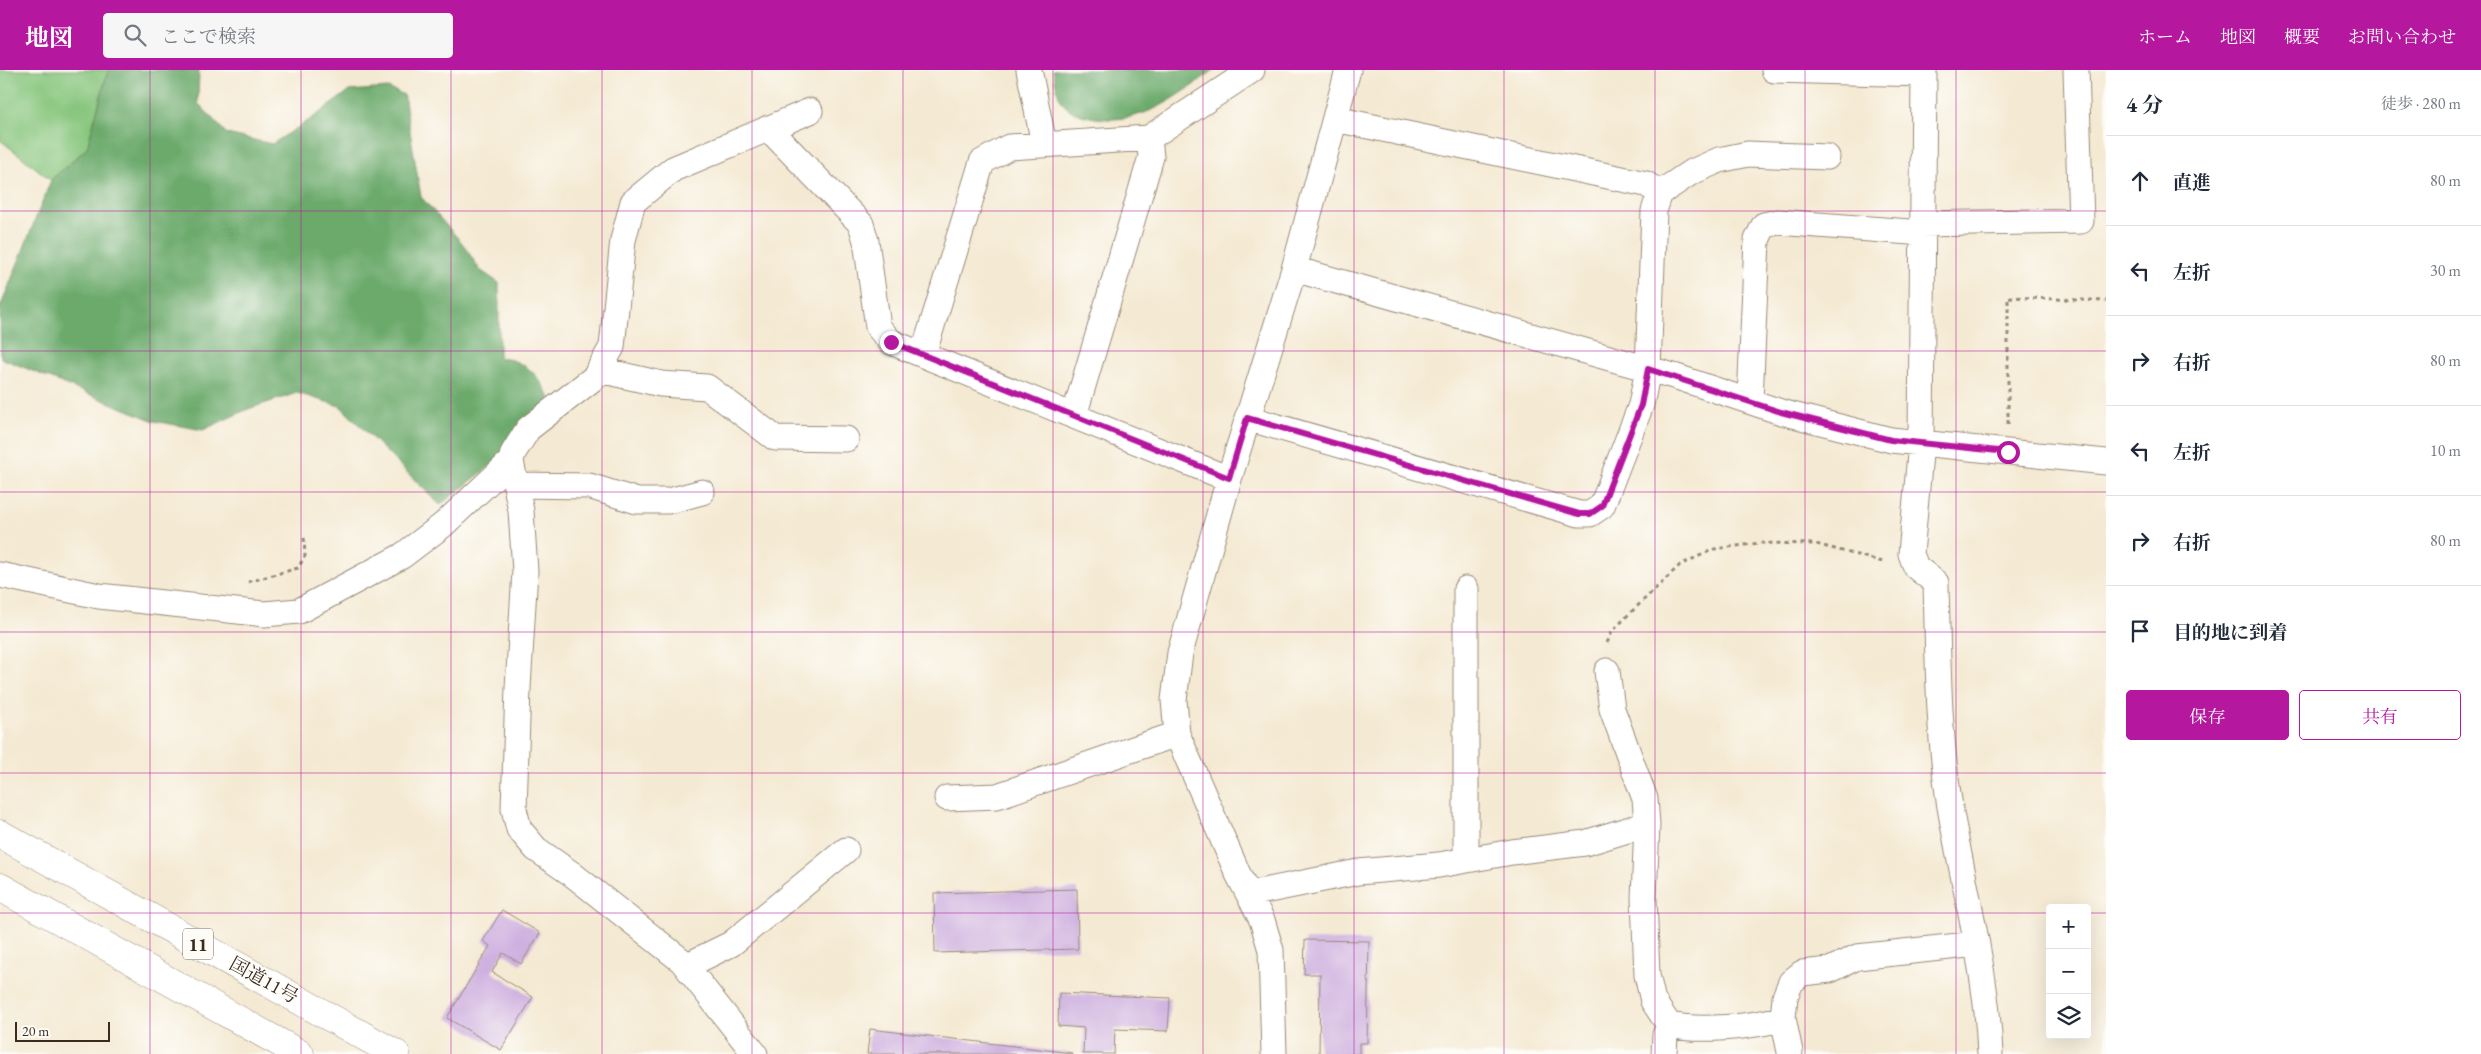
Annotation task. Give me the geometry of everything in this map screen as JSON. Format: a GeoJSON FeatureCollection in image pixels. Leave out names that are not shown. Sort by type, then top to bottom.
{"type":"FeatureCollection","features":[{"type":"Feature","properties":{"kind":"highway","name":"国道11号"},"geometry":{"type":"LineString","coordinates":[[0,834],[396,1054]]}},
{"type":"Feature","properties":{"kind":"highway","name":"11"},"geometry":{"type":"LineString","coordinates":[[0,887],[300,1054]]}},
{"type":"Feature","properties":{"kind":"street"},"geometry":{"type":"LineString","coordinates":[[1029,70],[1044,144]]}},
{"type":"Feature","properties":{"kind":"street"},"geometry":{"type":"LineString","coordinates":[[923,355],[982,162],[1009,148],[1149,138],[1252,70]]}},
{"type":"Feature","properties":{"kind":"street"},"geometry":{"type":"LineString","coordinates":[[1274,1054],[1271,950],[1262,920],[1177,734],[1174,700],[1180,653],[1229,478],[1294,270],[1348,70]]}},
{"type":"Feature","properties":{"kind":"street"},"geometry":{"type":"LineString","coordinates":[[1774,70],[1924,72],[1921,444],[1911,554],[1916,567],[1936,584],[1940,724],[1950,806],[1986,991],[1990,1054]]}},
{"type":"Feature","properties":{"kind":"street"},"geometry":{"type":"LineString","coordinates":[[1750,401],[1757,240],[1764,225],[1778,222],[1922,229],[2081,221],[2076,70]]}},
{"type":"Feature","properties":{"kind":"street"},"geometry":{"type":"LineString","coordinates":[[755,1054],[686,966],[572,874],[536,849],[519,829],[514,808],[518,688],[525,570],[521,511],[514,473],[513,453],[528,429],[596,378],[612,347],[624,240],[632,202],[673,169],[810,111]]}},
{"type":"Feature","properties":{"kind":"street"},"geometry":{"type":"LineString","coordinates":[[1335,119],[1646,184],[1660,193]]}},
{"type":"Feature","properties":{"kind":"street"},"geometry":{"type":"LineString","coordinates":[[768,128],[861,224],[866,241],[878,327],[891,342],[1229,478]]}},
{"type":"Feature","properties":{"kind":"street"},"geometry":{"type":"LineString","coordinates":[[1074,416],[1151,157],[1149,138]]}},
{"type":"Feature","properties":{"kind":"street"},"geometry":{"type":"LineString","coordinates":[[1247,418],[1579,514],[1590,514],[1602,506],[1641,405],[1648,369],[1654,211],[1660,193],[1690,173],[1719,160],[1748,154],[1827,157]]}},
{"type":"Feature","properties":{"kind":"street"},"geometry":{"type":"LineString","coordinates":[[1294,270],[1648,369],[1781,412],[1891,440],[2106,462]]}},
{"type":"Feature","properties":{"kind":"street"},"geometry":{"type":"LineString","coordinates":[[600,370],[661,384],[707,387],[775,438],[846,439]]}},
{"type":"Feature","properties":{"kind":"street"},"geometry":{"type":"LineString","coordinates":[[0,575],[99,596],[264,614],[299,610],[402,556],[514,473],[589,486],[637,501],[669,500],[702,492]]}},
{"type":"Feature","properties":{"kind":"street"},"geometry":{"type":"LineString","coordinates":[[1466,589],[1466,860]]}},
{"type":"Feature","properties":{"kind":"street"},"geometry":{"type":"LineString","coordinates":[[1607,672],[1612,709],[1645,799],[1647,824],[1644,898],[1647,975],[1652,1001],[1669,1025],[1686,1029],[1764,1023],[1783,1018]]}},
{"type":"Feature","properties":{"kind":"street"},"geometry":{"type":"LineString","coordinates":[[947,798],[997,796],[1177,734]]}},
{"type":"Feature","properties":{"kind":"street"},"geometry":{"type":"LineString","coordinates":[[1249,894],[1358,872],[1439,866],[1466,860],[1585,843],[1647,824]]}},
{"type":"Feature","properties":{"kind":"street"},"geometry":{"type":"LineString","coordinates":[[686,966],[730,944],[846,850]]}},
{"type":"Feature","properties":{"kind":"street"},"geometry":{"type":"LineString","coordinates":[[1790,1052],[1783,1018],[1785,998],[1791,982],[1802,973],[1830,970],[1857,958],[1977,944]]}},
{"type":"Feature","properties":{"kind":"street"},"geometry":{"type":"LineString","coordinates":[[1664,1054],[1665,1035],[1669,1025]]}},
{"type":"Feature","properties":{"kind":"path"},"geometry":{"type":"LineString","coordinates":[[2008,452],[2008,297],[2106,301]]}},
{"type":"Feature","properties":{"kind":"path"},"geometry":{"type":"LineString","coordinates":[[211,608],[232,589],[259,578],[279,575],[298,568],[305,556],[304,536]]}},
{"type":"Feature","properties":{"kind":"path"},"geometry":{"type":"LineString","coordinates":[[1607,672],[1602,653],[1612,632],[1648,594],[1680,565],[1714,550],[1761,543],[1816,544],[1894,564],[1916,567]]}},
{"type":"Feature","properties":{"kind":"green space"},"geometry":{"type":"Polygon","coordinates":[[[0,70],[108,70],[87,148],[51,180],[0,140],[0,70]]]}},
{"type":"Feature","properties":{"kind":"green space"},"geometry":{"type":"Polygon","coordinates":[[[108,70],[199,70],[198,103],[227,134],[272,144],[311,119],[349,91],[388,88],[404,95],[421,197],[463,244],[480,270],[499,283],[499,357],[517,362],[530,370],[536,375],[550,398],[502,457],[440,505],[340,406],[297,393],[248,409],[203,430],[154,421],[1,358],[0,308],[51,180],[87,148],[108,70]]]}},
{"type":"Feature","properties":{"kind":"green space"},"geometry":{"type":"Polygon","coordinates":[[[1053,70],[1214,70],[1170,101],[1154,109],[1139,115],[1104,119],[1081,115],[1066,107],[1058,93],[1053,70]]]}},
{"type":"Feature","properties":{"kind":"building"},"geometry":{"type":"Polygon","coordinates":[[[1077,889],[1078,949],[935,953],[934,893],[1077,889]]]}},
{"type":"Feature","properties":{"kind":"building"},"geometry":{"type":"Polygon","coordinates":[[[502,910],[540,933],[521,964],[503,953],[492,972],[533,997],[501,1050],[447,1018],[490,946],[483,941],[502,910]]]}},
{"type":"Feature","properties":{"kind":"building"},"geometry":{"type":"Polygon","coordinates":[[[1305,940],[1369,941],[1367,1043],[1359,1043],[1359,1054],[1319,1054],[1320,974],[1304,974],[1305,940]]]}},
{"type":"Feature","properties":{"kind":"building"},"geometry":{"type":"Polygon","coordinates":[[[1059,993],[1170,998],[1168,1031],[1115,1029],[1114,1054],[1083,1054],[1084,1028],[1058,1026],[1059,993]]]}},
{"type":"Feature","properties":{"kind":"building"},"geometry":{"type":"Polygon","coordinates":[[[870,1029],[1072,1053],[1072,1054],[867,1054],[870,1029]]]}},
{"type":"Feature","properties":{"kind":"route"},"geometry":{"type":"LineString","coordinates":[[891,342],[1229,478],[1247,418],[1579,514],[1590,514],[1602,506],[1641,405],[1648,369],[1781,412],[1891,440],[2008,452]]}}]}
